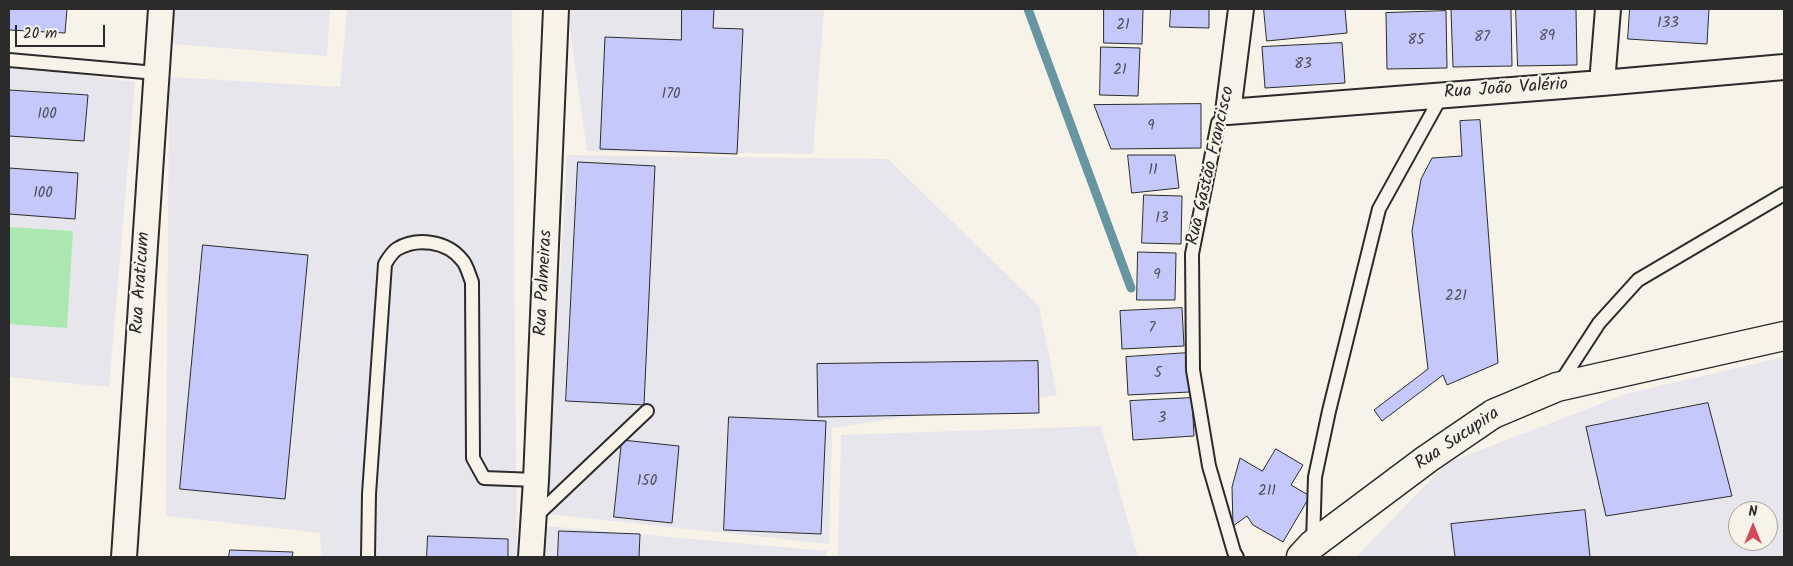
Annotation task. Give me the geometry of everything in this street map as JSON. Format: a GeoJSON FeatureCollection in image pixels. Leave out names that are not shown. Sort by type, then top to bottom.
{"type":"FeatureCollection","features":[{"type":"Feature","properties":{"kind":"street","name":"Rua Araticum"},"geometry":{"type":"LineString","coordinates":[[124,557],[160,9]]}},
{"type":"Feature","properties":{"kind":"street","name":"Rua Palmeiras"},"geometry":{"type":"LineString","coordinates":[[531,557],[556,9]]}},
{"type":"Feature","properties":{"kind":"street","name":"Rua Gastão Francisco"},"geometry":{"type":"LineString","coordinates":[[1228,112],[1241,9]]}},
{"type":"Feature","properties":{"kind":"street"},"geometry":{"type":"LineString","coordinates":[[1602,83],[1608,9]]}},
{"type":"Feature","properties":{"kind":"street","name":"Rua João Valério"},"geometry":{"type":"LineString","coordinates":[[1228,112],[1784,67]]}},
{"type":"Feature","properties":{"kind":"street","name":"Rua Sucupira"},"geometry":{"type":"LineString","coordinates":[[1307,551],[1427,459],[1493,414],[1557,387],[1784,336]]}},
{"type":"Feature","properties":{"kind":"lane"},"geometry":{"type":"LineString","coordinates":[[9,60],[156,73]]}},
{"type":"Feature","properties":{"kind":"lane"},"geometry":{"type":"LineString","coordinates":[[1307,551],[1315,477],[1329,411],[1380,209],[1442,95]]}},
{"type":"Feature","properties":{"kind":"lane","name":"Rua Gastão Francisco"},"geometry":{"type":"LineString","coordinates":[[1228,112],[1218,123],[1192,254],[1193,370],[1208,466],[1234,552],[1238,557]]}},
{"type":"Feature","properties":{"kind":"lane"},"geometry":{"type":"LineString","coordinates":[[1557,387],[1599,324],[1638,280],[1784,194]]}},
{"type":"Feature","properties":{"kind":"lane"},"geometry":{"type":"LineString","coordinates":[[368,557],[369,494],[385,264],[396,250],[412,243],[431,243],[447,247],[463,260],[472,282],[473,458],[484,478],[536,480]]}},
{"type":"Feature","properties":{"kind":"lane"},"geometry":{"type":"LineString","coordinates":[[534,518],[647,411]]}},
{"type":"Feature","properties":{"kind":"shaded area"},"geometry":{"type":"Polygon","coordinates":[[[174,9],[330,9],[327,56],[172,44],[174,9]]]}},
{"type":"Feature","properties":{"kind":"shaded area"},"geometry":{"type":"Polygon","coordinates":[[[347,9],[512,9],[517,557],[321,557],[320,533],[166,516],[169,77],[340,87],[347,9]]]}},
{"type":"Feature","properties":{"kind":"shaded area"},"geometry":{"type":"Polygon","coordinates":[[[567,9],[824,9],[813,154],[587,151],[567,9]]]}},
{"type":"Feature","properties":{"kind":"shaded area"},"geometry":{"type":"Polygon","coordinates":[[[9,65],[135,82],[109,387],[9,377],[9,65]]]}},
{"type":"Feature","properties":{"kind":"shaded area"},"geometry":{"type":"Polygon","coordinates":[[[567,155],[888,159],[1039,306],[1057,395],[832,428],[829,544],[546,514],[567,155]]]}},
{"type":"Feature","properties":{"kind":"shaded area"},"geometry":{"type":"Polygon","coordinates":[[[1784,357],[1784,557],[1356,557],[1447,463],[1626,394],[1784,357]]]}},
{"type":"Feature","properties":{"kind":"shaded area"},"geometry":{"type":"Polygon","coordinates":[[[1101,426],[1138,557],[838,557],[841,435],[1101,426]]]}},
{"type":"Feature","properties":{"kind":"shaded area"},"geometry":{"type":"Polygon","coordinates":[[[546,526],[827,551],[826,557],[544,557],[546,526]]]}},
{"type":"Feature","properties":{"kind":"green space"},"geometry":{"type":"Polygon","coordinates":[[[9,227],[73,231],[67,328],[9,324],[9,227]]]}},
{"type":"Feature","properties":{"kind":"building"},"geometry":{"type":"Polygon","coordinates":[[[9,9],[67,9],[65,33],[9,30],[9,9]]]}},
{"type":"Feature","properties":{"kind":"building"},"geometry":{"type":"Polygon","coordinates":[[[682,9],[714,9],[713,28],[743,29],[737,154],[600,149],[605,37],[681,40],[682,9]]]}},
{"type":"Feature","properties":{"kind":"building"},"geometry":{"type":"Polygon","coordinates":[[[1104,9],[1143,9],[1142,44],[1104,43],[1104,9]]]}},
{"type":"Feature","properties":{"kind":"building"},"geometry":{"type":"Polygon","coordinates":[[[1171,9],[1209,9],[1209,28],[1170,27],[1171,9]]]}},
{"type":"Feature","properties":{"kind":"building"},"geometry":{"type":"Polygon","coordinates":[[[1264,9],[1345,9],[1347,33],[1267,41],[1264,9]]]}},
{"type":"Feature","properties":{"kind":"building"},"geometry":{"type":"Polygon","coordinates":[[[1511,9],[1512,66],[1453,67],[1451,10],[1511,9]]]}},
{"type":"Feature","properties":{"kind":"building"},"geometry":{"type":"Polygon","coordinates":[[[1516,9],[1576,9],[1577,65],[1518,66],[1516,9]]]}},
{"type":"Feature","properties":{"kind":"building"},"geometry":{"type":"Polygon","coordinates":[[[1630,9],[1709,9],[1707,44],[1628,39],[1630,9]]]}},
{"type":"Feature","properties":{"kind":"building"},"geometry":{"type":"Polygon","coordinates":[[[1446,11],[1447,68],[1387,69],[1386,13],[1446,11]]]}},
{"type":"Feature","properties":{"kind":"building"},"geometry":{"type":"Polygon","coordinates":[[[1342,43],[1345,83],[1265,88],[1262,47],[1342,43]]]}},
{"type":"Feature","properties":{"kind":"building"},"geometry":{"type":"Polygon","coordinates":[[[1101,47],[1140,48],[1138,96],[1100,95],[1101,47]]]}},
{"type":"Feature","properties":{"kind":"building"},"geometry":{"type":"Polygon","coordinates":[[[9,90],[88,95],[84,141],[9,136],[9,90]]]}},
{"type":"Feature","properties":{"kind":"building"},"geometry":{"type":"Polygon","coordinates":[[[1201,104],[1201,148],[1111,149],[1094,105],[1201,104]]]}},
{"type":"Feature","properties":{"kind":"building"},"geometry":{"type":"Polygon","coordinates":[[[1480,120],[1498,363],[1447,385],[1443,375],[1382,421],[1374,410],[1428,369],[1412,231],[1421,179],[1432,158],[1462,156],[1460,121],[1480,120]]]}},
{"type":"Feature","properties":{"kind":"building"},"geometry":{"type":"Polygon","coordinates":[[[1128,155],[1175,155],[1179,188],[1132,193],[1128,155]]]}},
{"type":"Feature","properties":{"kind":"building"},"geometry":{"type":"Polygon","coordinates":[[[578,162],[655,166],[644,405],[566,401],[578,162]]]}},
{"type":"Feature","properties":{"kind":"building"},"geometry":{"type":"Polygon","coordinates":[[[9,168],[78,173],[75,219],[9,214],[9,168]]]}},
{"type":"Feature","properties":{"kind":"building"},"geometry":{"type":"Polygon","coordinates":[[[1144,195],[1182,196],[1181,244],[1142,243],[1144,195]]]}},
{"type":"Feature","properties":{"kind":"building"},"geometry":{"type":"Polygon","coordinates":[[[203,245],[308,255],[285,499],[180,489],[203,245]]]}},
{"type":"Feature","properties":{"kind":"building"},"geometry":{"type":"Polygon","coordinates":[[[1138,252],[1176,253],[1175,300],[1137,300],[1138,252]]]}},
{"type":"Feature","properties":{"kind":"building"},"geometry":{"type":"Polygon","coordinates":[[[1182,308],[1184,346],[1122,349],[1120,311],[1182,308]]]}},
{"type":"Feature","properties":{"kind":"building"},"geometry":{"type":"Polygon","coordinates":[[[1188,353],[1190,392],[1128,395],[1126,357],[1188,353]]]}},
{"type":"Feature","properties":{"kind":"building"},"geometry":{"type":"Polygon","coordinates":[[[1038,361],[1039,413],[818,417],[817,364],[1038,361]]]}},
{"type":"Feature","properties":{"kind":"building"},"geometry":{"type":"Polygon","coordinates":[[[1192,398],[1194,436],[1133,440],[1130,401],[1192,398]]]}},
{"type":"Feature","properties":{"kind":"building"},"geometry":{"type":"Polygon","coordinates":[[[1708,403],[1732,496],[1606,516],[1586,427],[1708,403]]]}},
{"type":"Feature","properties":{"kind":"building"},"geometry":{"type":"Polygon","coordinates":[[[729,417],[826,421],[821,534],[724,530],[729,417]]]}},
{"type":"Feature","properties":{"kind":"building"},"geometry":{"type":"Polygon","coordinates":[[[622,440],[679,446],[672,523],[614,517],[622,440]]]}},
{"type":"Feature","properties":{"kind":"building"},"geometry":{"type":"Polygon","coordinates":[[[1276,449],[1303,465],[1291,485],[1310,496],[1283,542],[1253,525],[1247,516],[1233,526],[1232,487],[1240,458],[1262,471],[1276,449]]]}},
{"type":"Feature","properties":{"kind":"building"},"geometry":{"type":"Polygon","coordinates":[[[1585,510],[1590,557],[1455,557],[1451,524],[1585,510]]]}},
{"type":"Feature","properties":{"kind":"building"},"geometry":{"type":"Polygon","coordinates":[[[559,531],[640,534],[639,557],[558,557],[559,531]]]}},
{"type":"Feature","properties":{"kind":"building"},"geometry":{"type":"Polygon","coordinates":[[[428,536],[508,539],[508,557],[427,557],[428,536]]]}},
{"type":"Feature","properties":{"kind":"building"},"geometry":{"type":"Polygon","coordinates":[[[230,550],[293,552],[292,557],[229,557],[230,550]]]}},
{"type":"Feature","properties":{"kind":"waterway"},"geometry":{"type":"LineString","coordinates":[[1028,9],[1131,288]]}}]}
